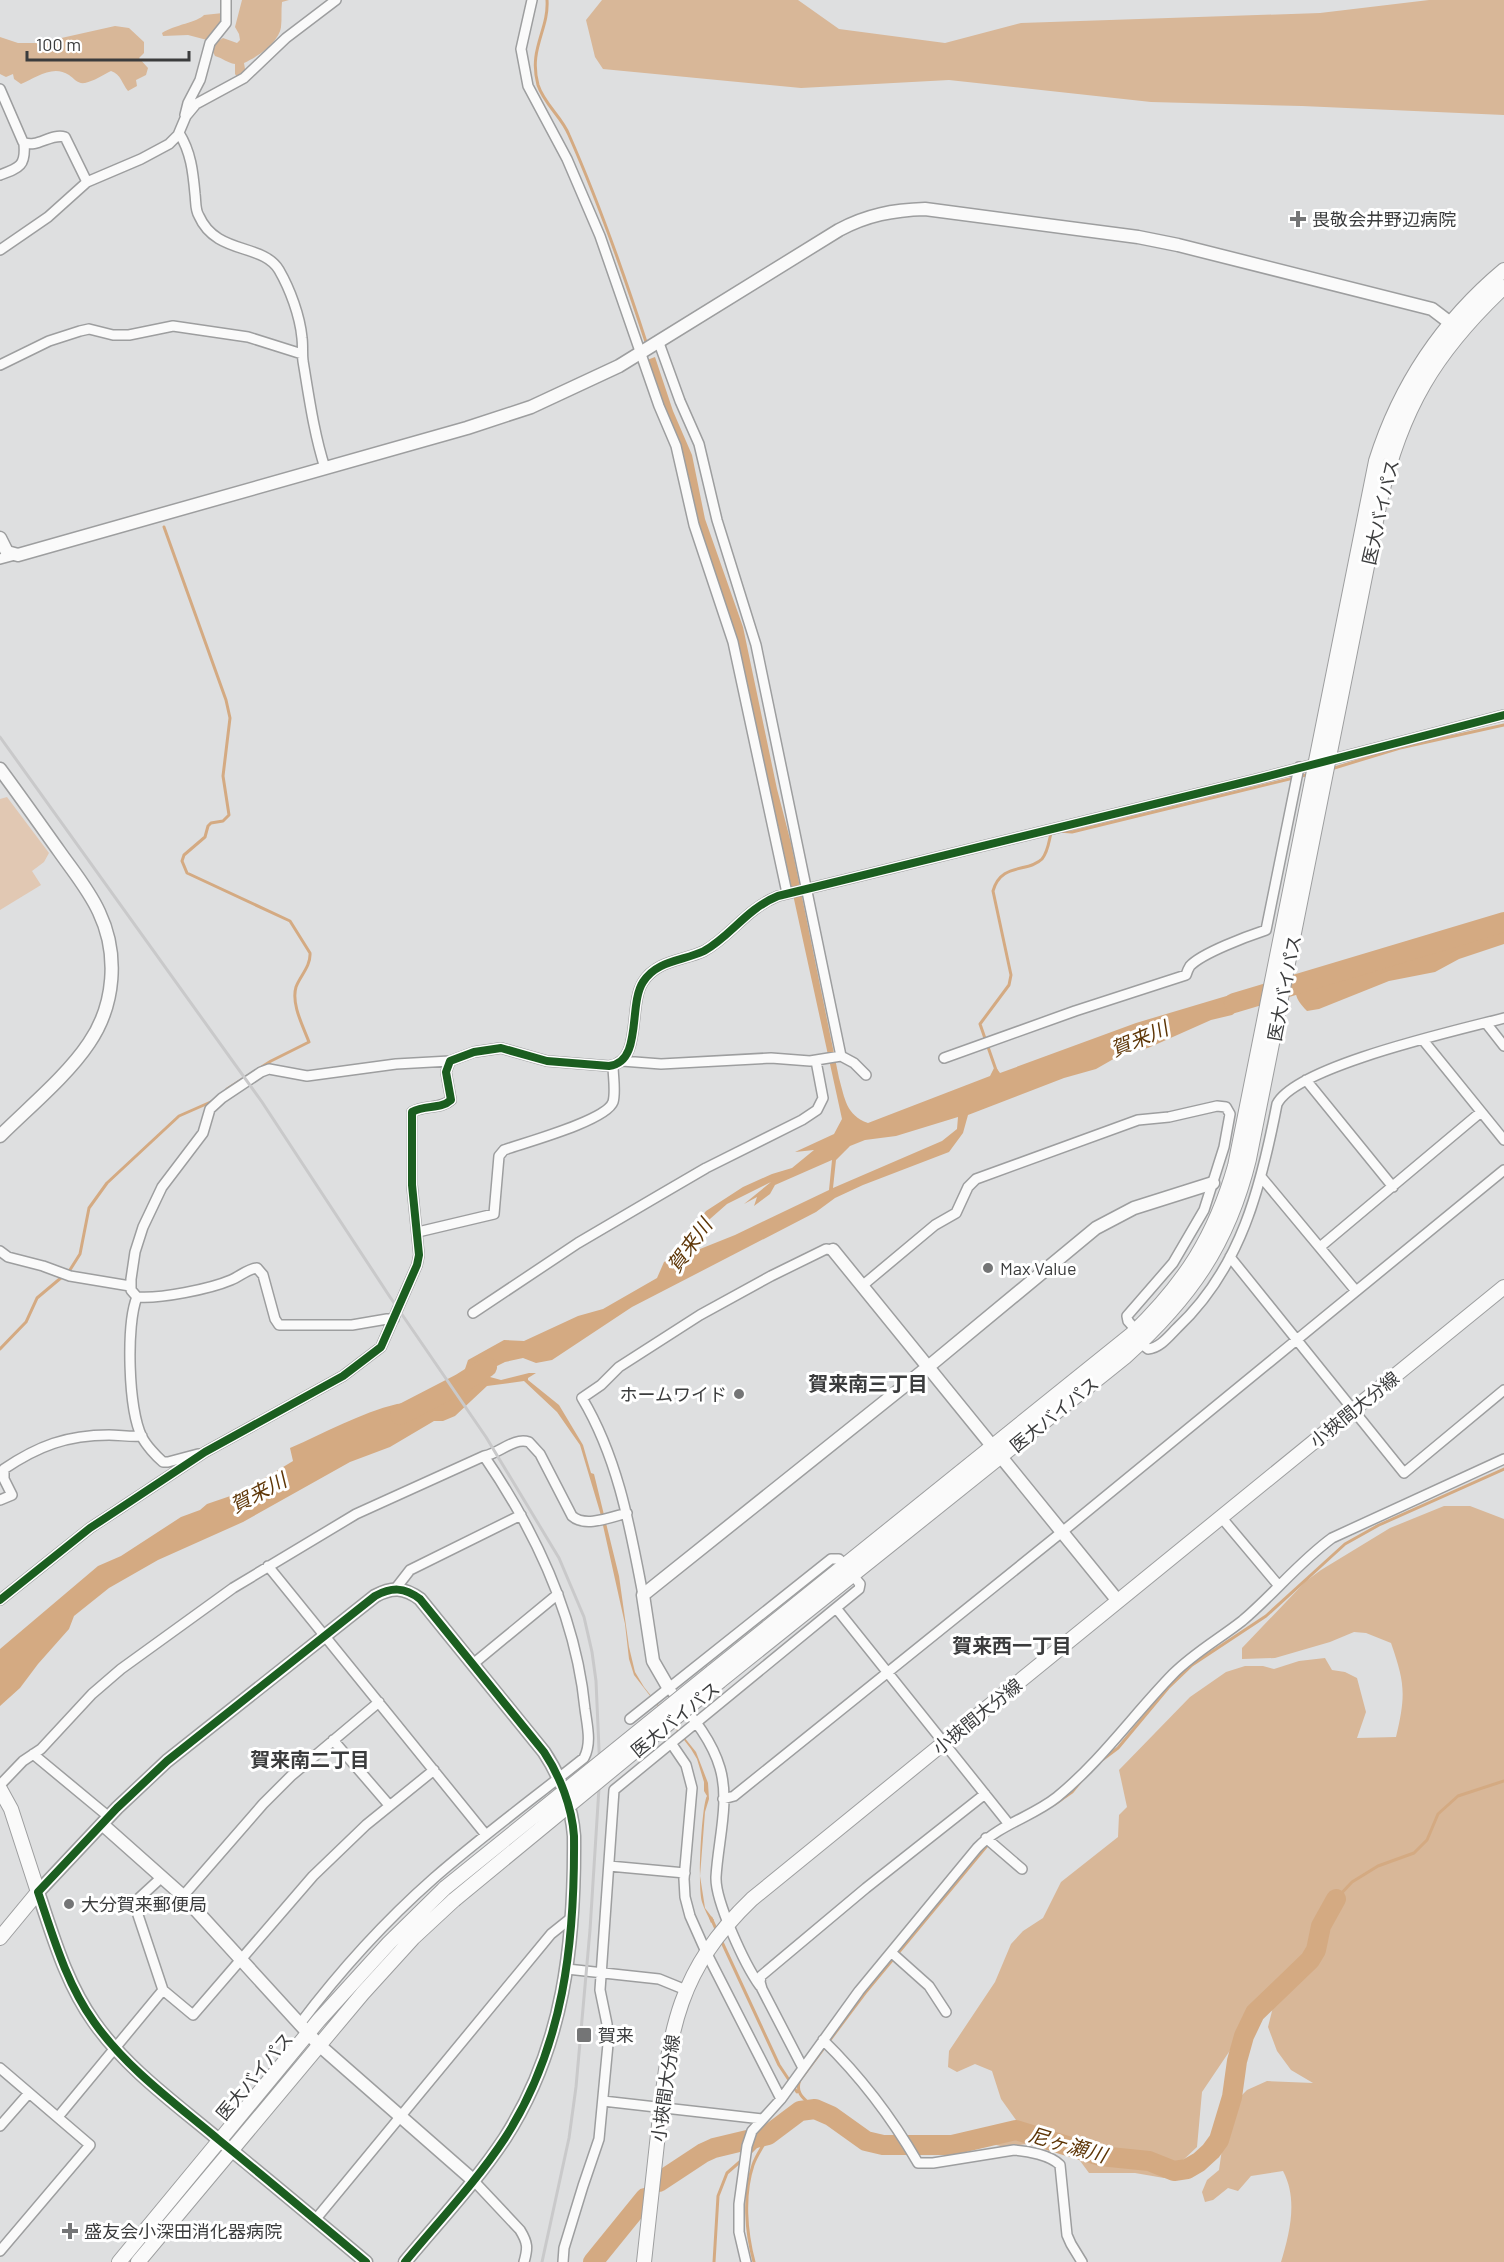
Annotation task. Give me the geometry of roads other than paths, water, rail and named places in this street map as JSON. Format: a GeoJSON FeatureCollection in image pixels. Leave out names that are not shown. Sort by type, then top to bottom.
{"type":"FeatureCollection","features":[{"type":"Feature","properties":{"kind":"main road","name":"医大バイパス"},"geometry":{"type":"LineString","coordinates":[[1138,1336],[1147,1319],[1177,1287],[1200,1252],[1217,1218],[1229,1186],[1380,501],[1393,453],[1420,388],[1443,353],[1456,327],[1504,270]]}},
{"type":"Feature","properties":{"kind":"main road","name":"医大バイパス"},"geometry":{"type":"LineString","coordinates":[[1456,327],[1504,287]]}},
{"type":"Feature","properties":{"kind":"main road","name":"医大バイパス"},"geometry":{"type":"LineString","coordinates":[[119,2262],[220,2140],[303,2029],[388,1942],[445,1888],[716,1677],[1173,1310],[1212,1256],[1243,1187],[1257,1126],[1321,770]]}},
{"type":"Feature","properties":{"kind":"main road","name":"小挾間大分線"},"geometry":{"type":"LineString","coordinates":[[644,2262],[671,2035],[686,1990],[706,1952],[722,1930],[752,1899],[1504,1287]]}},
{"type":"Feature","properties":{"kind":"main road","name":"医大バイパス"},"geometry":{"type":"LineString","coordinates":[[138,2262],[319,2045],[408,1944],[454,1900],[716,1677]]}},
{"type":"Feature","properties":{"kind":"main road"},"geometry":{"type":"LineString","coordinates":[[0,1787],[11,1809],[38,1892],[0,1938]]}},
{"type":"Feature","properties":{"kind":"street"},"geometry":{"type":"LineString","coordinates":[[183,123],[186,108],[200,80],[210,43],[226,23],[226,0]]}},
{"type":"Feature","properties":{"kind":"street"},"geometry":{"type":"LineString","coordinates":[[0,250],[48,217],[87,182],[157,152],[179,133],[188,112],[196,104],[244,78],[286,38],[336,0]]}},
{"type":"Feature","properties":{"kind":"street"},"geometry":{"type":"LineString","coordinates":[[532,0],[521,49],[528,86],[557,137],[600,236],[659,406],[676,446],[694,525],[733,642],[787,893]]}},
{"type":"Feature","properties":{"kind":"street"},"geometry":{"type":"LineString","coordinates":[[0,89],[4,109],[24,144],[25,155],[23,162],[16,169],[0,176]]}},
{"type":"Feature","properties":{"kind":"street"},"geometry":{"type":"LineString","coordinates":[[179,133],[189,153],[198,216],[222,241],[239,249],[266,256],[275,264],[297,315],[319,447],[325,468]]}},
{"type":"Feature","properties":{"kind":"street"},"geometry":{"type":"LineString","coordinates":[[24,144],[34,144],[58,135],[65,136],[87,182]]}},
{"type":"Feature","properties":{"kind":"street"},"geometry":{"type":"LineString","coordinates":[[0,559],[467,428],[531,407],[597,378],[657,344],[852,223],[875,215],[925,209],[1138,237],[1432,309],[1456,327]]}},
{"type":"Feature","properties":{"kind":"street"},"geometry":{"type":"LineString","coordinates":[[0,365],[49,340],[80,331],[129,335],[173,326],[248,337],[302,354]]}},
{"type":"Feature","properties":{"kind":"street"},"geometry":{"type":"LineString","coordinates":[[657,344],[699,444],[717,520],[756,645],[841,1056]]}},
{"type":"Feature","properties":{"kind":"street"},"geometry":{"type":"LineString","coordinates":[[0,538],[7,552],[18,555]]}},
{"type":"Feature","properties":{"kind":"street"},"geometry":{"type":"LineString","coordinates":[[418,1232],[494,1214],[499,1155],[504,1150],[560,1133],[609,1108],[614,1098],[618,1063],[629,1051],[636,1001],[641,985],[647,977],[663,965],[703,951],[718,942],[738,921],[761,904],[787,893],[1299,767],[1321,770],[1504,715]]}},
{"type":"Feature","properties":{"kind":"street"},"geometry":{"type":"LineString","coordinates":[[944,1058],[1186,975],[1190,966],[1207,955],[1233,942],[1266,930],[1299,767]]}},
{"type":"Feature","properties":{"kind":"street"},"geometry":{"type":"LineString","coordinates":[[0,769],[96,905],[108,937],[112,967],[106,1008],[89,1043],[68,1068],[0,1136]]}},
{"type":"Feature","properties":{"kind":"street"},"geometry":{"type":"LineString","coordinates":[[862,1286],[935,1224],[956,1213],[968,1187],[976,1179],[1138,1120],[1226,1107],[1229,1110],[1229,1121],[1204,1210],[1173,1263],[1127,1316],[1128,1321],[1148,1349],[1155,1348],[1185,1321],[1203,1300],[1230,1257],[1247,1221],[1262,1178],[1277,1104],[1283,1095],[1306,1080],[1330,1069],[1504,1018]]}},
{"type":"Feature","properties":{"kind":"street"},"geometry":{"type":"LineString","coordinates":[[1486,1023],[1504,1046]]}},
{"type":"Feature","properties":{"kind":"street"},"geometry":{"type":"LineString","coordinates":[[1423,1040],[1504,1140]]}},
{"type":"Feature","properties":{"kind":"street"},"geometry":{"type":"LineString","coordinates":[[137,1297],[130,1286],[138,1241],[158,1192],[203,1133],[210,1109],[261,1072],[269,1069],[307,1076],[385,1065],[450,1061],[474,1052],[501,1048],[547,1062],[661,1064],[771,1058],[816,1061],[841,1056],[854,1063],[866,1075]]}},
{"type":"Feature","properties":{"kind":"street"},"geometry":{"type":"LineString","coordinates":[[0,1600],[90,1528],[205,1452],[343,1376],[381,1347],[419,1256],[412,1185],[412,1112],[418,1109],[444,1106],[451,1100],[447,1072],[450,1061]]}},
{"type":"Feature","properties":{"kind":"street"},"geometry":{"type":"LineString","coordinates":[[473,1313],[579,1243],[658,1196],[817,1110],[823,1102],[823,1093],[816,1061]]}},
{"type":"Feature","properties":{"kind":"street"},"geometry":{"type":"LineString","coordinates":[[1306,1080],[1393,1187]]}},
{"type":"Feature","properties":{"kind":"street"},"geometry":{"type":"LineString","coordinates":[[1320,1247],[1482,1112]]}},
{"type":"Feature","properties":{"kind":"street"},"geometry":{"type":"LineString","coordinates":[[723,1799],[734,1796],[1062,1532],[1504,1170]]}},
{"type":"Feature","properties":{"kind":"street"},"geometry":{"type":"LineString","coordinates":[[1262,1178],[1356,1291]]}},
{"type":"Feature","properties":{"kind":"street"},"geometry":{"type":"LineString","coordinates":[[643,1595],[1096,1228],[1134,1208],[1213,1183]]}},
{"type":"Feature","properties":{"kind":"street"},"geometry":{"type":"LineString","coordinates":[[803,2068],[760,1986],[722,1930],[716,1883],[724,1785],[719,1765],[711,1746],[668,1688],[653,1661],[627,1513],[608,1449],[582,1398],[601,1385],[619,1367],[717,1305],[826,1249],[833,1250],[1118,1601]]}},
{"type":"Feature","properties":{"kind":"street"},"geometry":{"type":"LineString","coordinates":[[0,1251],[8,1257],[43,1266],[69,1276],[130,1286]]}},
{"type":"Feature","properties":{"kind":"street"},"geometry":{"type":"LineString","coordinates":[[1230,1257],[1404,1473],[1504,1390]]}},
{"type":"Feature","properties":{"kind":"street"},"geometry":{"type":"LineString","coordinates":[[137,1297],[201,1289],[232,1280],[252,1269],[257,1269],[263,1275],[275,1319],[279,1325],[352,1325],[394,1319]]}},
{"type":"Feature","properties":{"kind":"street"},"geometry":{"type":"LineString","coordinates":[[137,1297],[131,1335],[131,1384],[142,1436],[163,1462],[205,1452]]}},
{"type":"Feature","properties":{"kind":"street"},"geometry":{"type":"LineString","coordinates":[[0,1500],[12,1495],[4,1479],[4,1469],[19,1459],[53,1443],[65,1438],[88,1436],[142,1436]]}},
{"type":"Feature","properties":{"kind":"street"},"geometry":{"type":"LineString","coordinates":[[0,1787],[23,1761],[41,1749],[84,1701],[121,1669],[233,1588],[372,1506],[484,1456],[492,1455],[520,1440],[529,1442],[540,1454],[574,1518],[584,1522],[627,1513]]}},
{"type":"Feature","properties":{"kind":"street"},"geometry":{"type":"LineString","coordinates":[[303,2029],[374,1936],[434,1878],[584,1758],[588,1751],[589,1742],[580,1677],[558,1594],[541,1552],[484,1456]]}},
{"type":"Feature","properties":{"kind":"street"},"geometry":{"type":"LineString","coordinates":[[746,2262],[739,2232],[739,2220],[744,2166],[750,2136],[781,2099],[859,1991],[986,1838],[1008,1823],[1057,1797],[1107,1748],[1173,1674],[1242,1621],[1314,1551],[1332,1538],[1504,1459]]}},
{"type":"Feature","properties":{"kind":"street"},"geometry":{"type":"LineString","coordinates":[[366,2262],[157,2088],[115,2048],[93,2021],[76,1992],[56,1945],[38,1892],[105,1821],[167,1761],[324,1635],[375,1596],[396,1588],[410,1570],[521,1515]]}},
{"type":"Feature","properties":{"kind":"street"},"geometry":{"type":"LineString","coordinates":[[1221,1517],[1279,1586]]}},
{"type":"Feature","properties":{"kind":"street"},"geometry":{"type":"LineString","coordinates":[[563,2262],[564,2248],[582,2186],[599,2139],[608,2035],[600,1997],[614,1790],[861,1587],[837,1557],[831,1559],[630,1719]]}},
{"type":"Feature","properties":{"kind":"street"},"geometry":{"type":"LineString","coordinates":[[268,1566],[486,1835]]}},
{"type":"Feature","properties":{"kind":"street"},"geometry":{"type":"LineString","coordinates":[[396,1588],[420,1599],[544,1752],[559,1778],[572,1818],[574,1836],[567,1969],[553,2033],[531,2089],[506,2136],[405,2262]]}},
{"type":"Feature","properties":{"kind":"street"},"geometry":{"type":"LineString","coordinates":[[472,1664],[558,1594]]}},
{"type":"Feature","properties":{"kind":"street"},"geometry":{"type":"LineString","coordinates":[[836,1608],[1008,1823]]}},
{"type":"Feature","properties":{"kind":"street"},"geometry":{"type":"LineString","coordinates":[[183,1896],[263,1804],[333,1740],[379,1702]]}},
{"type":"Feature","properties":{"kind":"street"},"geometry":{"type":"LineString","coordinates":[[333,1740],[390,1805]]}},
{"type":"Feature","properties":{"kind":"street"},"geometry":{"type":"LineString","coordinates":[[670,1743],[686,1765],[692,1788],[685,1873],[687,1906],[706,1952],[781,2099]]}},
{"type":"Feature","properties":{"kind":"street"},"geometry":{"type":"LineString","coordinates":[[33,1754],[183,1896],[319,2045],[473,2180],[520,2230],[528,2247],[524,2262]]}},
{"type":"Feature","properties":{"kind":"street"},"geometry":{"type":"LineString","coordinates":[[162,1877],[137,1900],[136,1906],[163,1990],[193,2015],[313,1876],[390,1805],[434,1770]]}},
{"type":"Feature","properties":{"kind":"street"},"geometry":{"type":"LineString","coordinates":[[760,1986],[763,1974],[866,1888],[985,1794]]}},
{"type":"Feature","properties":{"kind":"street"},"geometry":{"type":"LineString","coordinates":[[986,1838],[1023,1869]]}},
{"type":"Feature","properties":{"kind":"street"},"geometry":{"type":"LineString","coordinates":[[609,1866],[685,1873]]}},
{"type":"Feature","properties":{"kind":"street"},"geometry":{"type":"LineString","coordinates":[[315,2220],[550,1934],[571,1918]]}},
{"type":"Feature","properties":{"kind":"street"},"geometry":{"type":"LineString","coordinates":[[892,1953],[929,1986],[946,2012]]}},
{"type":"Feature","properties":{"kind":"street"},"geometry":{"type":"LineString","coordinates":[[567,1969],[659,1979],[686,1990]]}},
{"type":"Feature","properties":{"kind":"street"},"geometry":{"type":"LineString","coordinates":[[58,2117],[163,1990]]}},
{"type":"Feature","properties":{"kind":"street"},"geometry":{"type":"LineString","coordinates":[[823,2040],[871,2093],[918,2163],[933,2163],[1014,2150],[1026,2150],[1056,2161],[1060,2165],[1067,2235],[1083,2262]]}},
{"type":"Feature","properties":{"kind":"street"},"geometry":{"type":"LineString","coordinates":[[0,2068],[90,2145],[0,2252]]}},
{"type":"Feature","properties":{"kind":"street"},"geometry":{"type":"LineString","coordinates":[[0,2126],[28,2093]]}},
{"type":"Feature","properties":{"kind":"street"},"geometry":{"type":"LineString","coordinates":[[603,2101],[762,2119]]}},
{"type":"Feature","properties":{"kind":"water"},"geometry":{"type":"Polygon","coordinates":[[[655,357],[673,411],[692,455],[705,519],[743,627],[777,789],[791,843],[839,1078],[845,1099],[855,1116],[868,1123],[990,1076],[995,1066],[1000,1073],[1136,1023],[1260,986],[1258,1002],[1249,1003],[1232,1015],[1211,1020],[1148,1048],[1124,1053],[1096,1069],[1064,1078],[968,1115],[963,1133],[949,1152],[835,1198],[816,1212],[632,1307],[552,1360],[536,1363],[523,1358],[505,1362],[493,1368],[490,1377],[501,1380],[536,1373],[528,1380],[559,1405],[583,1445],[591,1473],[594,1474],[619,1576],[629,1647],[635,1672],[644,1687],[696,1752],[708,1783],[709,1799],[705,1812],[700,1876],[703,1813],[707,1796],[697,1759],[634,1675],[600,1512],[580,1445],[557,1412],[524,1381],[487,1386],[455,1416],[443,1421],[434,1421],[390,1447],[350,1462],[243,1522],[158,1560],[109,1588],[74,1616],[69,1629],[20,1688],[0,1706],[0,1649],[98,1566],[121,1556],[181,1517],[200,1510],[207,1504],[242,1492],[293,1461],[290,1448],[383,1408],[402,1403],[429,1405],[442,1403],[465,1387],[464,1372],[468,1360],[504,1340],[524,1341],[578,1316],[603,1309],[657,1278],[664,1262],[685,1249],[692,1229],[706,1211],[743,1187],[792,1168],[814,1150],[795,1152],[834,1134],[842,1119],[737,638],[696,520],[684,456],[647,360],[655,357]],[[958,1117],[896,1136],[865,1140],[850,1146],[836,1160],[833,1188],[942,1141],[957,1129],[958,1117]],[[832,1160],[775,1185],[770,1194],[754,1206],[757,1197],[744,1204],[771,1182],[727,1204],[702,1226],[685,1255],[735,1235],[829,1190],[832,1160]]]}},
{"type":"Feature","properties":{"kind":"water"},"geometry":{"type":"Polygon","coordinates":[[[1504,925],[1504,944],[1459,959],[1435,972],[1389,981],[1319,1009],[1307,1011],[1297,997],[1295,989],[1297,980],[1388,959],[1391,962],[1399,960],[1504,925]]]}},
{"type":"Feature","properties":{"kind":"water"},"geometry":{"type":"Polygon","coordinates":[[[700,1876],[705,1908],[714,1920],[711,1923],[703,1905],[700,1876]]]}},
{"type":"Feature","properties":{"kind":"waterway"},"geometry":{"type":"LineString","coordinates":[[547,0],[547,11],[535,61],[538,85],[544,98],[566,128],[580,161],[611,239],[647,345]]}},
{"type":"Feature","properties":{"kind":"waterway"},"geometry":{"type":"LineString","coordinates":[[164,527],[226,700],[230,718],[223,776],[229,815],[223,821],[211,823],[205,837],[184,855],[182,861],[187,873],[290,921],[310,953],[309,962],[296,987],[295,994],[298,1015],[309,1042],[271,1061],[227,1089]]}},
{"type":"Feature","properties":{"kind":"waterway"},"geometry":{"type":"LineString","coordinates":[[1331,769],[1400,748],[1504,725]]}},
{"type":"Feature","properties":{"kind":"waterway"},"geometry":{"type":"LineString","coordinates":[[1057,831],[1072,832],[1310,774]]}},
{"type":"Feature","properties":{"kind":"waterway"},"geometry":{"type":"LineString","coordinates":[[996,1070],[980,1024],[1009,985],[1011,975],[993,891],[997,882],[1008,872],[1030,866],[1042,859],[1051,833]]}},
{"type":"Feature","properties":{"kind":"waterway","name":"賀来川"},"geometry":{"type":"LineString","coordinates":[[1234,1003],[1504,922]]}},
{"type":"Feature","properties":{"kind":"waterway"},"geometry":{"type":"LineString","coordinates":[[68,1273],[80,1254],[89,1208],[107,1183],[179,1116],[213,1101]]}},
{"type":"Feature","properties":{"kind":"waterway"},"geometry":{"type":"LineString","coordinates":[[0,1349],[26,1322],[37,1298],[62,1277]]}},
{"type":"Feature","properties":{"kind":"waterway","name":"賀来川"},"geometry":{"type":"LineString","coordinates":[[400,1415],[460,1384],[487,1367]]}},
{"type":"Feature","properties":{"kind":"waterway"},"geometry":{"type":"LineString","coordinates":[[1098,1763],[1118,1748],[1168,1688],[1192,1665],[1266,1616],[1345,1544],[1379,1525],[1504,1469]]}},
{"type":"Feature","properties":{"kind":"waterway"},"geometry":{"type":"LineString","coordinates":[[1055,1804],[1072,1792],[1081,1781]]}},
{"type":"Feature","properties":{"kind":"waterway"},"geometry":{"type":"LineString","coordinates":[[1336,1899],[1352,1882],[1378,1866],[1414,1853],[1427,1840],[1438,1814],[1458,1796],[1504,1781]]}},
{"type":"Feature","properties":{"kind":"waterway"},"geometry":{"type":"LineString","coordinates":[[815,2109],[800,2093],[800,2080],[865,1993],[990,1842]]}},
{"type":"Feature","properties":{"kind":"waterway","name":"尼ヶ瀬川"},"geometry":{"type":"LineString","coordinates":[[659,2182],[703,2153],[714,2148],[768,2135],[800,2111],[815,2109],[831,2116],[866,2141],[883,2145],[952,2145],[1016,2130],[1100,2156],[1149,2161],[1174,2171],[1187,2169],[1199,2162],[1219,2140],[1232,2097],[1237,2061],[1244,2036],[1255,2013],[1310,1960],[1316,1950],[1321,1926],[1336,1899]]}},
{"type":"Feature","properties":{"kind":"waterway"},"geometry":{"type":"LineString","coordinates":[[711,1918],[717,1931]]}},
{"type":"Feature","properties":{"kind":"waterway"},"geometry":{"type":"LineString","coordinates":[[721,1940],[779,2065],[797,2092]]}},
{"type":"Feature","properties":{"kind":"waterway"},"geometry":{"type":"LineString","coordinates":[[750,2153],[768,2135]]}},
{"type":"Feature","properties":{"kind":"waterway"},"geometry":{"type":"LineString","coordinates":[[754,2262],[748,2226],[748,2189],[753,2165],[766,2140]]}},
{"type":"Feature","properties":{"kind":"waterway"},"geometry":{"type":"LineString","coordinates":[[714,2262],[718,2196],[727,2173],[743,2159]]}},
{"type":"Feature","properties":{"kind":"waterway","name":"尼ヶ瀬川"},"geometry":{"type":"LineString","coordinates":[[593,2262],[645,2198]]}},
{"type":"Feature","properties":{"kind":"railway"},"geometry":{"type":"LineString","coordinates":[[0,737],[262,1102],[390,1297],[486,1437],[559,1558],[584,1617],[596,1681],[600,1772],[590,1930],[576,2087],[569,2138],[542,2262]]}},
{"type":"Feature","properties":{"kind":"place","name":"畏敬会井野辺病院"},"geometry":{"type":"Point","coordinates":[1298,219]}},
{"type":"Feature","properties":{"kind":"place","name":"Max Value"},"geometry":{"type":"Point","coordinates":[988,1268]}},
{"type":"Feature","properties":{"kind":"place","name":"ホームワイド"},"geometry":{"type":"Point","coordinates":[739,1394]}},
{"type":"Feature","properties":{"kind":"place","name":"大分賀来郵便局"},"geometry":{"type":"Point","coordinates":[69,1904]}},
{"type":"Feature","properties":{"kind":"place","name":"賀来"},"geometry":{"type":"Point","coordinates":[584,2035]}},
{"type":"Feature","properties":{"kind":"place","name":"盛友会小深田消化器病院"},"geometry":{"type":"Point","coordinates":[70,2231]}},
{"type":"Feature","properties":{"kind":"district","name":"賀来南三丁目"},"geometry":{"type":"Point","coordinates":[868,1383]}},
{"type":"Feature","properties":{"kind":"district","name":"賀来西一丁目"},"geometry":{"type":"Point","coordinates":[1012,1645]}},
{"type":"Feature","properties":{"kind":"district","name":"賀来南二丁目"},"geometry":{"type":"Point","coordinates":[310,1759]}}]}
